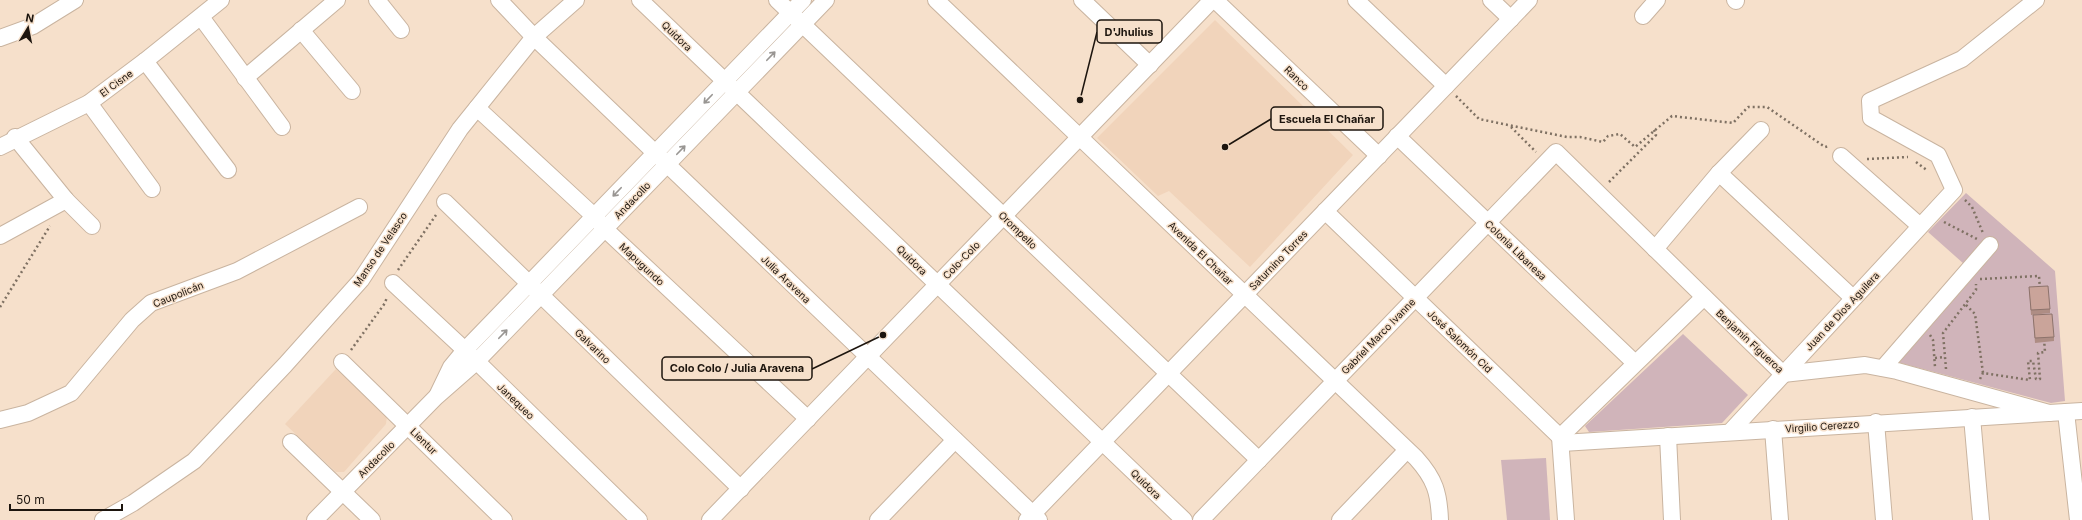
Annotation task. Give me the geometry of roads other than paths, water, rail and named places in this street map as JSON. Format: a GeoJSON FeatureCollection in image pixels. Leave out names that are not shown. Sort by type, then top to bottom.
{"type":"FeatureCollection","features":[{"type":"Feature","properties":{"kind":"street"},"geometry":{"type":"LineString","coordinates":[[0,38],[33,26],[75,0]]}},
{"type":"Feature","properties":{"kind":"street","name":"El Cisne"},"geometry":{"type":"LineString","coordinates":[[0,146],[89,103],[145,61],[221,0]]}},
{"type":"Feature","properties":{"kind":"street"},"geometry":{"type":"LineString","coordinates":[[245,78],[337,0]]}},
{"type":"Feature","properties":{"kind":"street"},"geometry":{"type":"LineString","coordinates":[[377,0],[401,30]]}},
{"type":"Feature","properties":{"kind":"street","name":"Julia Aravena"},"geometry":{"type":"LineString","coordinates":[[499,0],[534,37],[955,440],[1033,518]]}},
{"type":"Feature","properties":{"kind":"street","name":"Manso de Velasco"},"geometry":{"type":"LineString","coordinates":[[103,520],[134,503],[194,461],[285,365],[360,280],[460,129],[534,37],[576,0]]}},
{"type":"Feature","properties":{"kind":"street","name":"Quidora"},"geometry":{"type":"LineString","coordinates":[[640,0],[1184,520]]}},
{"type":"Feature","properties":{"kind":"street","name":"Orompello"},"geometry":{"type":"LineString","coordinates":[[777,0],[1259,460]]}},
{"type":"Feature","properties":{"kind":"street","name":"Andacollo"},"geometry":{"type":"LineString","coordinates":[[436,397],[451,367],[465,350],[803,0]]}},
{"type":"Feature","properties":{"kind":"street","name":"Andacollo"},"geometry":{"type":"LineString","coordinates":[[315,520],[436,397],[476,362],[826,0]]}},
{"type":"Feature","properties":{"kind":"street","name":"Avenida El Chañar"},"geometry":{"type":"LineString","coordinates":[[936,0],[1425,468],[1432,479],[1439,499],[1440,520]]}},
{"type":"Feature","properties":{"kind":"street"},"geometry":{"type":"LineString","coordinates":[[1082,0],[1150,65]]}},
{"type":"Feature","properties":{"kind":"street","name":"Colo-Colo"},"geometry":{"type":"LineString","coordinates":[[712,519],[1214,0]]}},
{"type":"Feature","properties":{"kind":"street","name":"Ranco"},"geometry":{"type":"LineString","coordinates":[[1214,0],[1378,156]]}},
{"type":"Feature","properties":{"kind":"street"},"geometry":{"type":"LineString","coordinates":[[1356,0],[1446,86]]}},
{"type":"Feature","properties":{"kind":"street"},"geometry":{"type":"LineString","coordinates":[[1491,0],[1511,19]]}},
{"type":"Feature","properties":{"kind":"street","name":"Saturnino Torres"},"geometry":{"type":"LineString","coordinates":[[1033,518],[1102,442],[1529,0]]}},
{"type":"Feature","properties":{"kind":"street"},"geometry":{"type":"LineString","coordinates":[[1643,16],[1658,0]]}},
{"type":"Feature","properties":{"kind":"street","name":"Juan de Dios Aguilera"},"geometry":{"type":"LineString","coordinates":[[1730,432],[1954,190],[1938,155],[1872,118],[1870,101],[1962,59],[2036,0]]}},
{"type":"Feature","properties":{"kind":"street"},"geometry":{"type":"LineString","coordinates":[[201,17],[282,126]]}},
{"type":"Feature","properties":{"kind":"street"},"geometry":{"type":"LineString","coordinates":[[301,30],[352,91]]}},
{"type":"Feature","properties":{"kind":"street"},"geometry":{"type":"LineString","coordinates":[[145,61],[228,170]]}},
{"type":"Feature","properties":{"kind":"street"},"geometry":{"type":"LineString","coordinates":[[89,103],[152,189]]}},
{"type":"Feature","properties":{"kind":"street","name":"Mapugundo"},"geometry":{"type":"LineString","coordinates":[[477,108],[594,216],[605,229],[808,419]]}},
{"type":"Feature","properties":{"kind":"street"},"geometry":{"type":"LineString","coordinates":[[1655,249],[1720,173],[1761,130]]}},
{"type":"Feature","properties":{"kind":"street","name":"Colonia Libanesa"},"geometry":{"type":"LineString","coordinates":[[1397,136],[1635,363]]}},
{"type":"Feature","properties":{"kind":"street"},"geometry":{"type":"LineString","coordinates":[[16,137],[66,200],[92,226]]}},
{"type":"Feature","properties":{"kind":"street"},"geometry":{"type":"LineString","coordinates":[[1836,151],[1925,221]]}},
{"type":"Feature","properties":{"kind":"street","name":"Gabriel Marco Ivanne"},"geometry":{"type":"LineString","coordinates":[[1201,520],[1551,158]]}},
{"type":"Feature","properties":{"kind":"street","name":"Benjamín Figueroa"},"geometry":{"type":"LineString","coordinates":[[1551,158],[1655,249],[1783,374],[1865,365],[1883,368],[2049,413]]}},
{"type":"Feature","properties":{"kind":"street"},"geometry":{"type":"LineString","coordinates":[[1720,173],[1853,298]]}},
{"type":"Feature","properties":{"kind":"street"},"geometry":{"type":"LineString","coordinates":[[0,236],[66,200]]}},
{"type":"Feature","properties":{"kind":"street","name":"Galvarino"},"geometry":{"type":"LineString","coordinates":[[445,202],[540,296],[741,488]]}},
{"type":"Feature","properties":{"kind":"street","name":"Caupolicán"},"geometry":{"type":"LineString","coordinates":[[0,420],[28,413],[71,394],[132,320],[151,303],[237,271],[358,207]]}},
{"type":"Feature","properties":{"kind":"street","name":"José Salomón Cid"},"geometry":{"type":"LineString","coordinates":[[1325,211],[1561,440]]}},
{"type":"Feature","properties":{"kind":"street"},"geometry":{"type":"LineString","coordinates":[[1883,368],[1990,246]]}},
{"type":"Feature","properties":{"kind":"street","name":"Janequeo"},"geometry":{"type":"LineString","coordinates":[[393,283],[465,350],[639,520]]}},
{"type":"Feature","properties":{"kind":"street"},"geometry":{"type":"LineString","coordinates":[[1566,520],[1561,440],[1635,363],[1704,297]]}},
{"type":"Feature","properties":{"kind":"street","name":"Lientur"},"geometry":{"type":"LineString","coordinates":[[342,362],[504,520]]}},
{"type":"Feature","properties":{"kind":"street"},"geometry":{"type":"LineString","coordinates":[[2074,411],[2078,520]]}},
{"type":"Feature","properties":{"kind":"street","name":"Virgilio Cerezzo"},"geometry":{"type":"LineString","coordinates":[[1561,440],[1668,436],[2074,411]]}},
{"type":"Feature","properties":{"kind":"street"},"geometry":{"type":"LineString","coordinates":[[1972,417],[1981,520]]}},
{"type":"Feature","properties":{"kind":"street"},"geometry":{"type":"LineString","coordinates":[[1876,422],[1884,520]]}},
{"type":"Feature","properties":{"kind":"street"},"geometry":{"type":"LineString","coordinates":[[1773,429],[1780,520]]}},
{"type":"Feature","properties":{"kind":"street"},"geometry":{"type":"LineString","coordinates":[[1668,436],[1672,520]]}},
{"type":"Feature","properties":{"kind":"street"},"geometry":{"type":"LineString","coordinates":[[878,520],[955,440]]}},
{"type":"Feature","properties":{"kind":"street"},"geometry":{"type":"LineString","coordinates":[[291,442],[372,520]]}},
{"type":"Feature","properties":{"kind":"street"},"geometry":{"type":"LineString","coordinates":[[1340,520],[1407,450]]}},
{"type":"Feature","properties":{"kind":"place","name":"D'Jhulius"},"geometry":{"type":"Point","coordinates":[1080,100]}},
{"type":"Feature","properties":{"kind":"place","name":"Escuela El Chañar"},"geometry":{"type":"Point","coordinates":[1225,147]}},
{"type":"Feature","properties":{"kind":"place","name":"Colo Colo / Julia Aravena"},"geometry":{"type":"Point","coordinates":[883,335]}}]}
